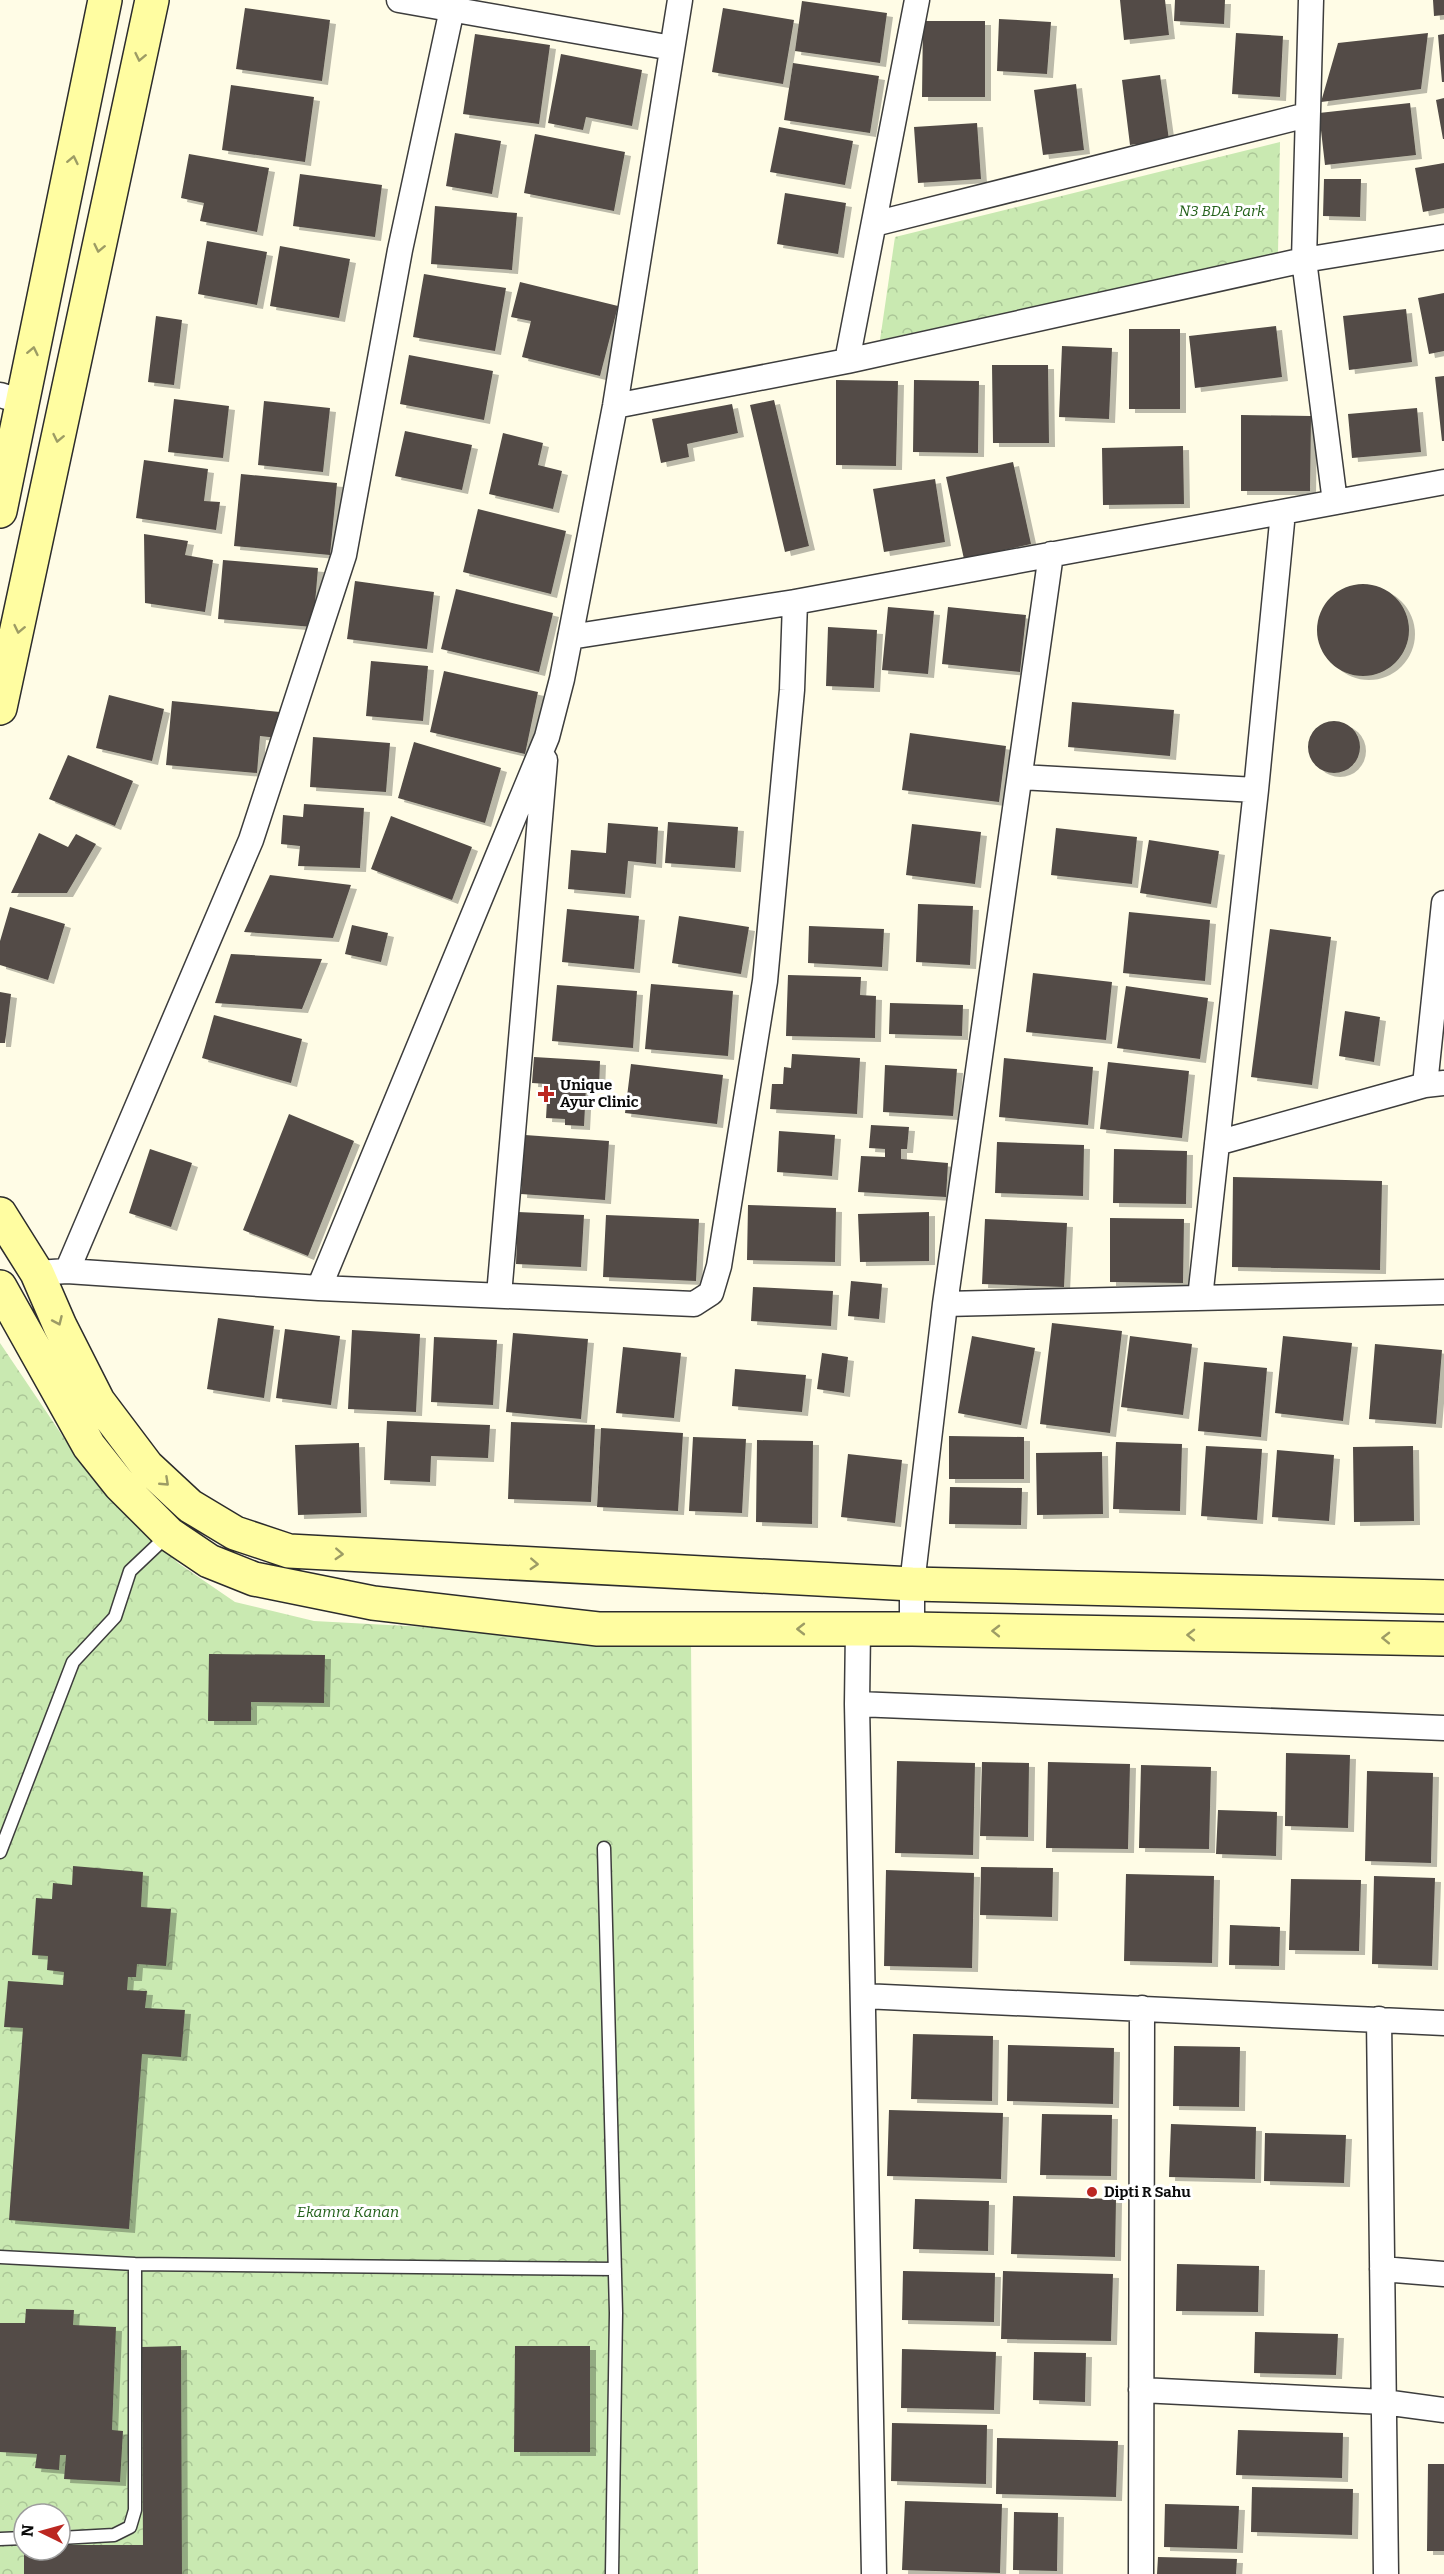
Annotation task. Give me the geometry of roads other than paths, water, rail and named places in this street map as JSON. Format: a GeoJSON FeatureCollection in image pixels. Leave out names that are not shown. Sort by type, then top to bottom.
{"type":"FeatureCollection","features":[{"type":"Feature","properties":{"kind":"street"},"geometry":{"type":"LineString","coordinates":[[2,494],[11,398],[105,0]]}},
{"type":"Feature","properties":{"kind":"street"},"geometry":{"type":"LineString","coordinates":[[0,708],[152,0]]}},
{"type":"Feature","properties":{"kind":"street"},"geometry":{"type":"LineString","coordinates":[[399,0],[672,48]]}},
{"type":"Feature","properties":{"kind":"street"},"geometry":{"type":"LineString","coordinates":[[499,1295],[547,737],[570,637],[615,406],[680,0]]}},
{"type":"Feature","properties":{"kind":"street"},"geometry":{"type":"LineString","coordinates":[[1311,0],[1306,115],[1304,260],[1335,502]]}},
{"type":"Feature","properties":{"kind":"street"},"geometry":{"type":"LineString","coordinates":[[847,361],[874,224],[923,2]]}},
{"type":"Feature","properties":{"kind":"street"},"geometry":{"type":"LineString","coordinates":[[452,9],[400,250],[344,555],[251,840],[52,1272],[60,1326],[98,1401],[147,1466],[190,1506],[235,1533],[289,1551],[912,1584],[1443,1592]]}},
{"type":"Feature","properties":{"kind":"street"},"geometry":{"type":"LineString","coordinates":[[874,224],[1306,115]]}},
{"type":"Feature","properties":{"kind":"street"},"geometry":{"type":"LineString","coordinates":[[615,406],[847,361],[1304,260],[1444,237]]}},
{"type":"Feature","properties":{"kind":"street"},"geometry":{"type":"LineString","coordinates":[[570,637],[795,602],[1444,482]]}},
{"type":"Feature","properties":{"kind":"street"},"geometry":{"type":"LineString","coordinates":[[1200,1298],[1256,790],[1283,512]]}},
{"type":"Feature","properties":{"kind":"street"},"geometry":{"type":"LineString","coordinates":[[912,1629],[912,1584],[945,1304],[1051,554]]}},
{"type":"Feature","properties":{"kind":"street"},"geometry":{"type":"LineString","coordinates":[[0,1214],[52,1272],[694,1304],[711,1293],[719,1266],[765,981],[792,690],[795,602]]}},
{"type":"Feature","properties":{"kind":"street"},"geometry":{"type":"LineString","coordinates":[[319,1287],[547,737]]}},
{"type":"Feature","properties":{"kind":"street"},"geometry":{"type":"LineString","coordinates":[[1020,777],[1256,790]]}},
{"type":"Feature","properties":{"kind":"street"},"geometry":{"type":"LineString","coordinates":[[1217,1143],[1434,1084],[1444,903]]}},
{"type":"Feature","properties":{"kind":"street"},"geometry":{"type":"LineString","coordinates":[[0,1287],[89,1446],[120,1485],[169,1534],[209,1561],[254,1579],[374,1603],[598,1629],[912,1629],[1444,1640]]}},
{"type":"Feature","properties":{"kind":"street"},"geometry":{"type":"LineString","coordinates":[[945,1304],[1444,1292]]}},
{"type":"Feature","properties":{"kind":"street"},"geometry":{"type":"LineString","coordinates":[[858,1629],[857,1704],[874,2574]]}},
{"type":"Feature","properties":{"kind":"street"},"geometry":{"type":"LineString","coordinates":[[857,1704],[1444,1728]]}},
{"type":"Feature","properties":{"kind":"street"},"geometry":{"type":"LineString","coordinates":[[863,1995],[1444,2023]]}},
{"type":"Feature","properties":{"kind":"street"},"geometry":{"type":"LineString","coordinates":[[1141,2574],[1142,2008]]}},
{"type":"Feature","properties":{"kind":"street"},"geometry":{"type":"LineString","coordinates":[[1379,2019],[1386,2574]]}},
{"type":"Feature","properties":{"kind":"street"},"geometry":{"type":"LineString","coordinates":[[1382,2269],[1444,2274]]}},
{"type":"Feature","properties":{"kind":"street"},"geometry":{"type":"LineString","coordinates":[[1141,2390],[1384,2402],[1444,2410]]}},
{"type":"Feature","properties":{"kind":"lane"},"geometry":{"type":"LineString","coordinates":[[0,1852],[73,1662],[115,1617],[130,1571],[169,1534]]}},
{"type":"Feature","properties":{"kind":"lane"},"geometry":{"type":"LineString","coordinates":[[604,1848],[615,2269],[612,2574]]}},
{"type":"Feature","properties":{"kind":"lane"},"geometry":{"type":"LineString","coordinates":[[0,2257],[135,2264],[615,2269]]}},
{"type":"Feature","properties":{"kind":"lane"},"geometry":{"type":"LineString","coordinates":[[72,2537],[114,2535],[130,2527],[135,2510],[135,2264]]}},
{"type":"Feature","properties":{"kind":"place","name":"Unique Ayur Clinic"},"geometry":{"type":"Point","coordinates":[546,1094]}},
{"type":"Feature","properties":{"kind":"place","name":"Dipti R Sahu"},"geometry":{"type":"Point","coordinates":[1092,2192]}},
{"type":"Feature","properties":{"kind":"park label","name":"N3 BDA Park"},"geometry":{"type":"Point","coordinates":[1222,211]}},
{"type":"Feature","properties":{"kind":"park label","name":"Ekamra Kanan"},"geometry":{"type":"Point","coordinates":[348,2212]}}]}
